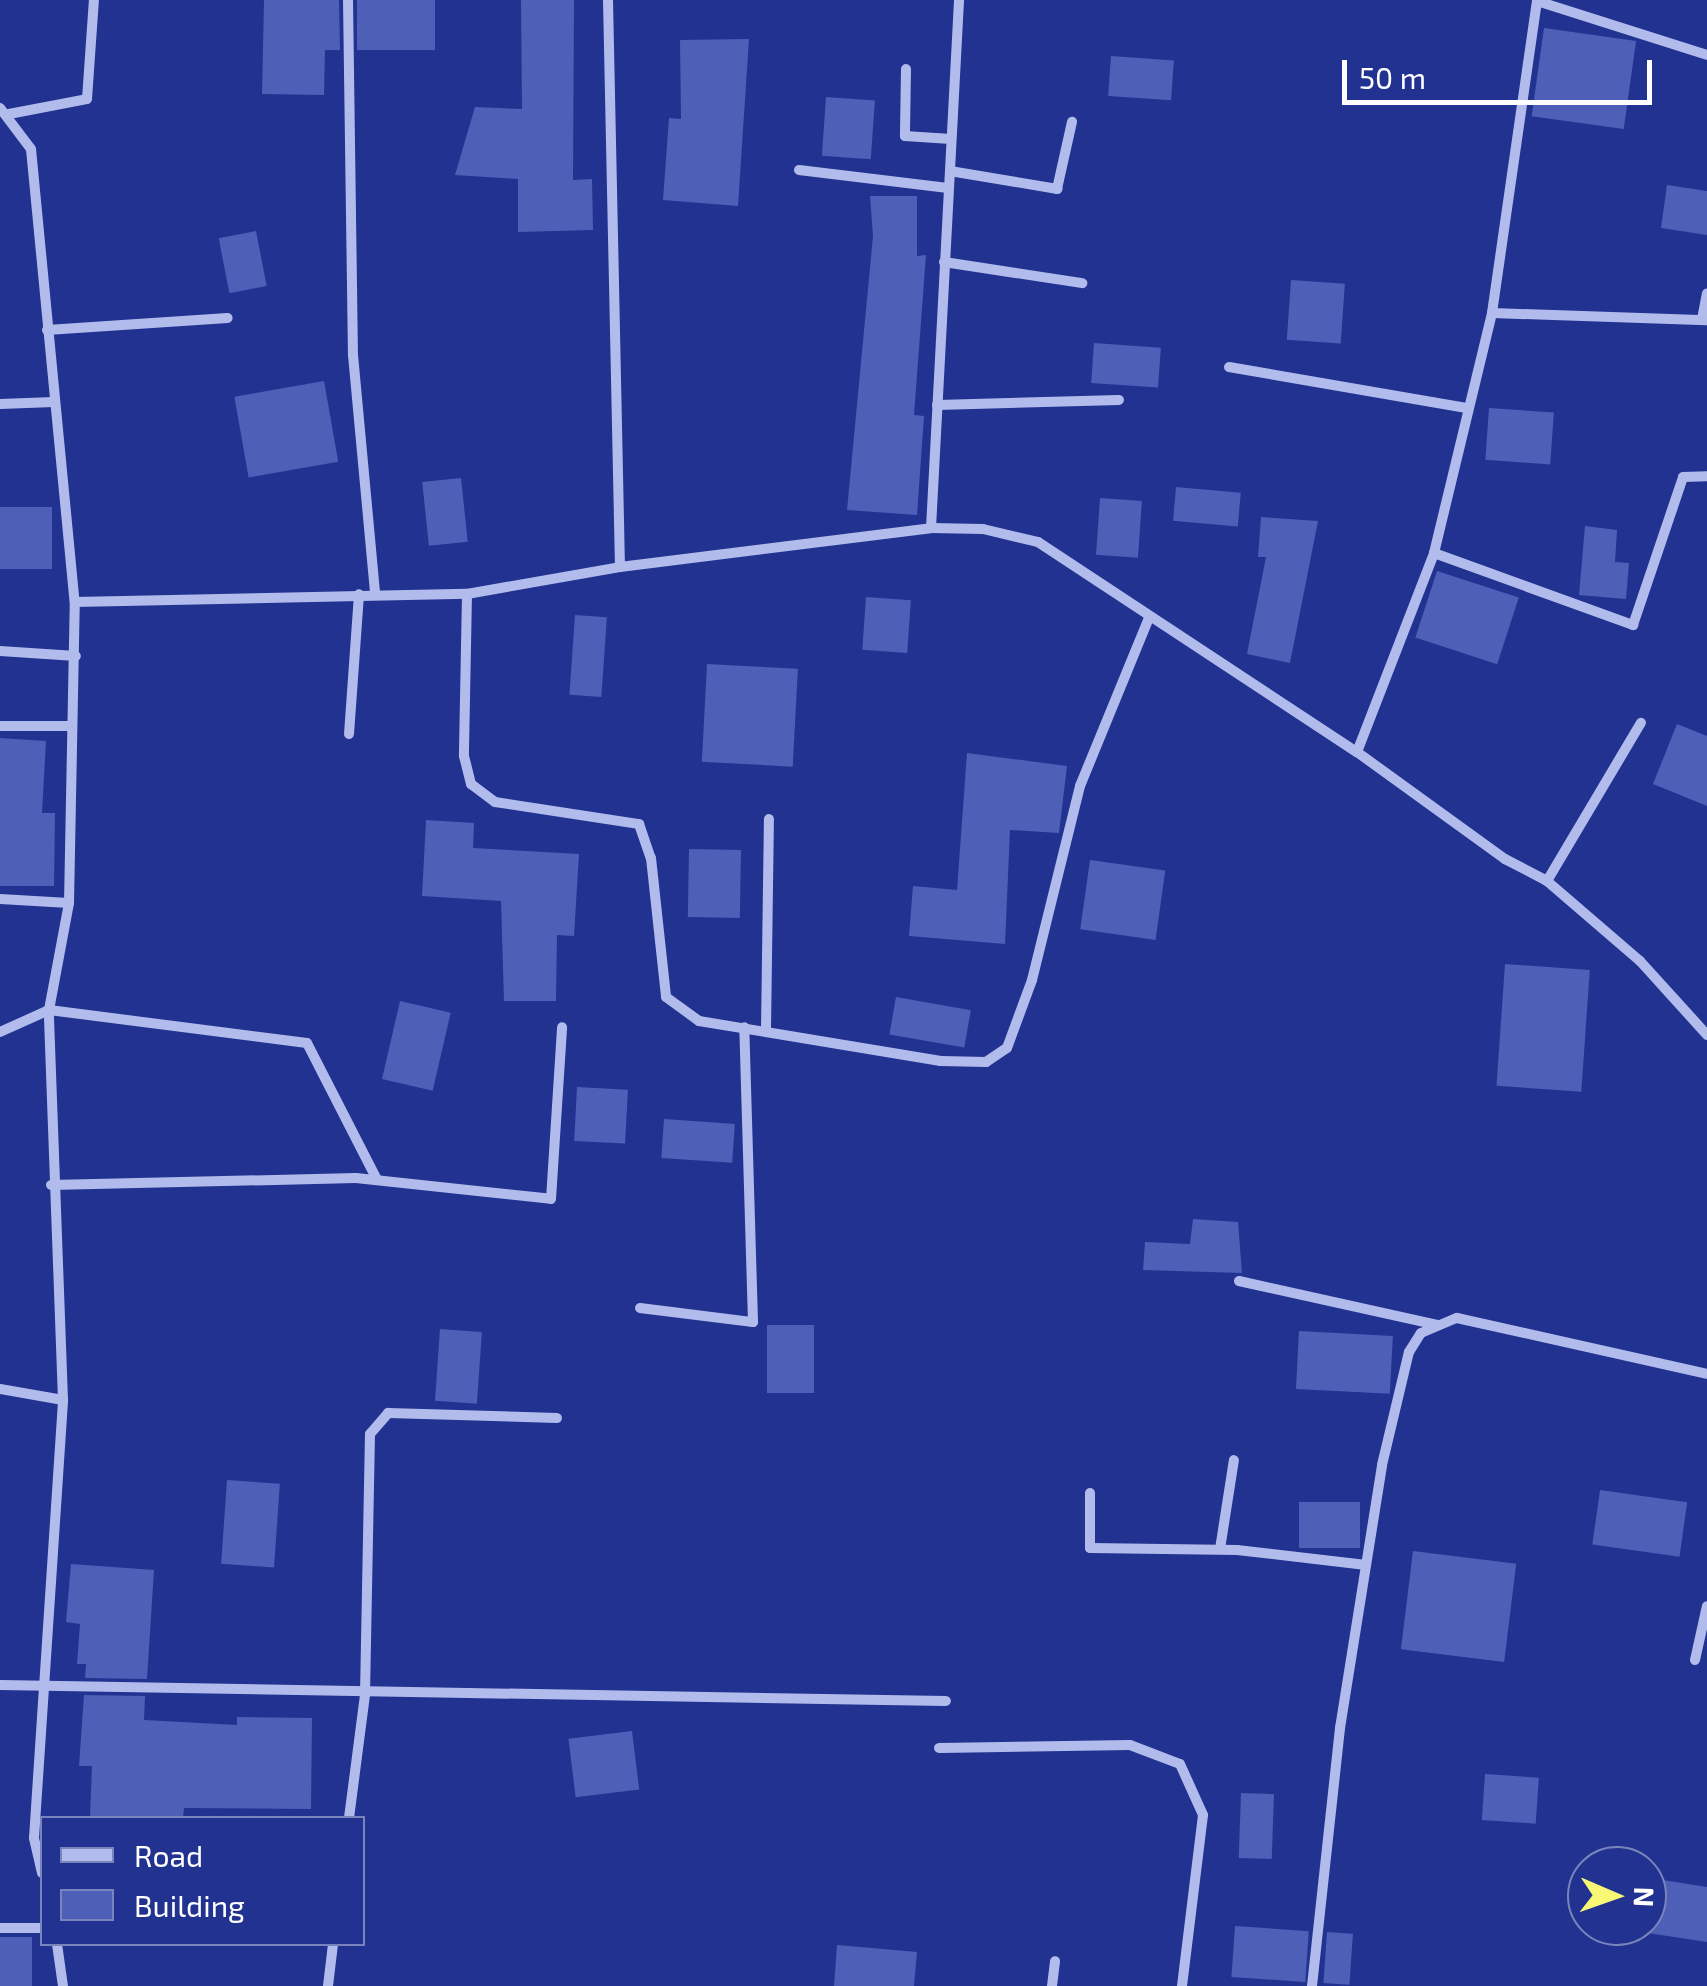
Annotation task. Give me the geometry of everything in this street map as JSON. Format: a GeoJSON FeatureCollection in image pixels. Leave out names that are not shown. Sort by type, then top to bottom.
{"type":"FeatureCollection","features":[{"type":"Feature","properties":{"kind":"street"},"geometry":{"type":"LineString","coordinates":[[40,1865],[34,1838],[62,1400],[51,1185],[50,1010],[69,903],[75,602],[31,149],[5,111],[87,99],[94,0]]}},
{"type":"Feature","properties":{"kind":"street"},"geometry":{"type":"LineString","coordinates":[[348,0],[353,355],[375,593]]}},
{"type":"Feature","properties":{"kind":"street"},"geometry":{"type":"LineString","coordinates":[[608,0],[620,566]]}},
{"type":"Feature","properties":{"kind":"street"},"geometry":{"type":"LineString","coordinates":[[931,528],[959,0]]}},
{"type":"Feature","properties":{"kind":"street"},"geometry":{"type":"LineString","coordinates":[[1358,752],[1434,553],[1492,313],[1537,1],[1707,55]]}},
{"type":"Feature","properties":{"kind":"street"},"geometry":{"type":"LineString","coordinates":[[906,70],[905,136],[951,139]]}},
{"type":"Feature","properties":{"kind":"street"},"geometry":{"type":"LineString","coordinates":[[950,171],[1057,189],[1072,122]]}},
{"type":"Feature","properties":{"kind":"street"},"geometry":{"type":"LineString","coordinates":[[799,170],[948,188]]}},
{"type":"Feature","properties":{"kind":"street"},"geometry":{"type":"LineString","coordinates":[[944,262],[1082,283]]}},
{"type":"Feature","properties":{"kind":"street"},"geometry":{"type":"LineString","coordinates":[[1492,313],[1705,320],[1707,293]]}},
{"type":"Feature","properties":{"kind":"street"},"geometry":{"type":"LineString","coordinates":[[47,330],[228,318]]}},
{"type":"Feature","properties":{"kind":"street"},"geometry":{"type":"LineString","coordinates":[[1229,367],[1466,408]]}},
{"type":"Feature","properties":{"kind":"street"},"geometry":{"type":"LineString","coordinates":[[937,405],[1119,400]]}},
{"type":"Feature","properties":{"kind":"street"},"geometry":{"type":"LineString","coordinates":[[0,404],[54,402]]}},
{"type":"Feature","properties":{"kind":"street"},"geometry":{"type":"LineString","coordinates":[[1434,553],[1633,624],[1683,476],[1707,476]]}},
{"type":"Feature","properties":{"kind":"street"},"geometry":{"type":"LineString","coordinates":[[75,602],[467,594],[620,566],[931,528],[983,529],[1038,542],[1358,752],[1505,859],[1547,880],[1640,961],[1707,1034]]}},
{"type":"Feature","properties":{"kind":"street"},"geometry":{"type":"LineString","coordinates":[[349,734],[360,594]]}},
{"type":"Feature","properties":{"kind":"street"},"geometry":{"type":"LineString","coordinates":[[467,594],[464,756],[471,784],[495,802],[639,824],[651,858],[666,998],[698,1021],[766,1029],[941,1061],[986,1062],[1007,1048],[1032,980],[1080,786],[1149,618]]}},
{"type":"Feature","properties":{"kind":"street"},"geometry":{"type":"LineString","coordinates":[[0,651],[76,656]]}},
{"type":"Feature","properties":{"kind":"street"},"geometry":{"type":"LineString","coordinates":[[1547,880],[1641,722]]}},
{"type":"Feature","properties":{"kind":"street"},"geometry":{"type":"LineString","coordinates":[[0,726],[70,726]]}},
{"type":"Feature","properties":{"kind":"street"},"geometry":{"type":"LineString","coordinates":[[766,1029],[770,818]]}},
{"type":"Feature","properties":{"kind":"street"},"geometry":{"type":"LineString","coordinates":[[0,899],[69,903]]}},
{"type":"Feature","properties":{"kind":"street"},"geometry":{"type":"LineString","coordinates":[[0,1032],[50,1010],[307,1043],[378,1180]]}},
{"type":"Feature","properties":{"kind":"street"},"geometry":{"type":"LineString","coordinates":[[51,1185],[378,1180],[551,1198],[562,1027]]}},
{"type":"Feature","properties":{"kind":"street"},"geometry":{"type":"LineString","coordinates":[[640,1308],[753,1322],[744,1027]]}},
{"type":"Feature","properties":{"kind":"street"},"geometry":{"type":"LineString","coordinates":[[1239,1281],[1438,1325]]}},
{"type":"Feature","properties":{"kind":"street"},"geometry":{"type":"LineString","coordinates":[[1312,1986],[1340,1728],[1366,1565],[1409,1352],[1421,1333],[1456,1318],[1518,1326],[1572,1347],[1707,1374]]}},
{"type":"Feature","properties":{"kind":"street"},"geometry":{"type":"LineString","coordinates":[[0,1389],[62,1400]]}},
{"type":"Feature","properties":{"kind":"street"},"geometry":{"type":"LineString","coordinates":[[349,1816],[365,1694],[370,1434],[388,1413],[558,1418]]}},
{"type":"Feature","properties":{"kind":"street"},"geometry":{"type":"LineString","coordinates":[[1220,1549],[1234,1460]]}},
{"type":"Feature","properties":{"kind":"street"},"geometry":{"type":"LineString","coordinates":[[1090,1494],[1090,1548],[1220,1549],[1366,1565]]}},
{"type":"Feature","properties":{"kind":"street"},"geometry":{"type":"LineString","coordinates":[[1696,1660],[1707,1606]]}},
{"type":"Feature","properties":{"kind":"street"},"geometry":{"type":"LineString","coordinates":[[0,1685],[42,1689],[946,1701]]}},
{"type":"Feature","properties":{"kind":"street"},"geometry":{"type":"LineString","coordinates":[[939,1748],[1130,1745],[1180,1764],[1203,1815],[1182,1986]]}},
{"type":"Feature","properties":{"kind":"street"},"geometry":{"type":"LineString","coordinates":[[0,1928],[40,1928]]}},
{"type":"Feature","properties":{"kind":"street"},"geometry":{"type":"LineString","coordinates":[[57,1946],[63,1986]]}},
{"type":"Feature","properties":{"kind":"street"},"geometry":{"type":"LineString","coordinates":[[328,1986],[334,1946]]}},
{"type":"Feature","properties":{"kind":"street"},"geometry":{"type":"LineString","coordinates":[[1052,1986],[1056,1961]]}},
{"type":"Feature","properties":{"kind":"building"},"geometry":{"type":"Polygon","coordinates":[[[264,0],[339,0],[340,50],[325,50],[324,95],[262,94],[264,0]]]}},
{"type":"Feature","properties":{"kind":"building"},"geometry":{"type":"Polygon","coordinates":[[[357,0],[435,0],[435,50],[357,50],[357,0]]]}},
{"type":"Feature","properties":{"kind":"building"},"geometry":{"type":"Polygon","coordinates":[[[521,0],[574,0],[573,180],[592,179],[593,230],[518,232],[518,179],[455,175],[475,107],[522,109],[521,0]]]}},
{"type":"Feature","properties":{"kind":"building"},"geometry":{"type":"Polygon","coordinates":[[[1544,28],[1636,41],[1624,129],[1532,116],[1544,28]]]}},
{"type":"Feature","properties":{"kind":"building"},"geometry":{"type":"Polygon","coordinates":[[[749,39],[738,206],[663,200],[669,118],[681,119],[680,40],[749,39]]]}},
{"type":"Feature","properties":{"kind":"building"},"geometry":{"type":"Polygon","coordinates":[[[1111,56],[1174,60],[1171,100],[1108,96],[1111,56]]]}},
{"type":"Feature","properties":{"kind":"building"},"geometry":{"type":"Polygon","coordinates":[[[826,97],[875,100],[871,159],[822,156],[826,97]]]}},
{"type":"Feature","properties":{"kind":"building"},"geometry":{"type":"Polygon","coordinates":[[[1667,185],[1707,191],[1707,235],[1661,228],[1667,185]]]}},
{"type":"Feature","properties":{"kind":"building"},"geometry":{"type":"Polygon","coordinates":[[[870,196],[917,196],[917,256],[926,255],[914,415],[924,416],[917,515],[847,510],[873,236],[870,196]]]}},
{"type":"Feature","properties":{"kind":"building"},"geometry":{"type":"Polygon","coordinates":[[[256,231],[267,286],[229,293],[219,238],[256,231]]]}},
{"type":"Feature","properties":{"kind":"building"},"geometry":{"type":"Polygon","coordinates":[[[1291,280],[1345,284],[1341,344],[1287,340],[1291,280]]]}},
{"type":"Feature","properties":{"kind":"building"},"geometry":{"type":"Polygon","coordinates":[[[1094,343],[1161,348],[1158,388],[1091,383],[1094,343]]]}},
{"type":"Feature","properties":{"kind":"building"},"geometry":{"type":"Polygon","coordinates":[[[324,381],[338,462],[249,478],[234,397],[324,381]]]}},
{"type":"Feature","properties":{"kind":"building"},"geometry":{"type":"Polygon","coordinates":[[[1489,408],[1554,413],[1550,464],[1485,460],[1489,408]]]}},
{"type":"Feature","properties":{"kind":"building"},"geometry":{"type":"Polygon","coordinates":[[[461,478],[468,542],[429,546],[422,482],[461,478]]]}},
{"type":"Feature","properties":{"kind":"building"},"geometry":{"type":"Polygon","coordinates":[[[1176,487],[1241,493],[1238,527],[1173,521],[1176,487]]]}},
{"type":"Feature","properties":{"kind":"building"},"geometry":{"type":"Polygon","coordinates":[[[1100,498],[1142,501],[1138,558],[1096,555],[1100,498]]]}},
{"type":"Feature","properties":{"kind":"building"},"geometry":{"type":"Polygon","coordinates":[[[0,507],[52,507],[52,569],[0,569],[0,507]]]}},
{"type":"Feature","properties":{"kind":"building"},"geometry":{"type":"Polygon","coordinates":[[[1261,517],[1318,521],[1290,663],[1247,654],[1266,557],[1258,557],[1261,517]]]}},
{"type":"Feature","properties":{"kind":"building"},"geometry":{"type":"Polygon","coordinates":[[[1585,526],[1617,530],[1615,562],[1629,563],[1626,599],[1579,595],[1585,526]]]}},
{"type":"Feature","properties":{"kind":"building"},"geometry":{"type":"Polygon","coordinates":[[[1437,571],[1519,598],[1497,664],[1415,638],[1437,571]]]}},
{"type":"Feature","properties":{"kind":"building"},"geometry":{"type":"Polygon","coordinates":[[[866,597],[911,600],[907,653],[862,650],[866,597]]]}},
{"type":"Feature","properties":{"kind":"building"},"geometry":{"type":"Polygon","coordinates":[[[575,615],[607,617],[601,697],[569,695],[575,615]]]}},
{"type":"Feature","properties":{"kind":"building"},"geometry":{"type":"Polygon","coordinates":[[[707,664],[798,669],[793,767],[702,762],[707,664]]]}},
{"type":"Feature","properties":{"kind":"building"},"geometry":{"type":"Polygon","coordinates":[[[1677,724],[1707,736],[1707,806],[1653,784],[1677,724]]]}},
{"type":"Feature","properties":{"kind":"building"},"geometry":{"type":"Polygon","coordinates":[[[0,738],[46,741],[42,813],[55,813],[54,886],[0,886],[0,738]]]}},
{"type":"Feature","properties":{"kind":"building"},"geometry":{"type":"Polygon","coordinates":[[[967,753],[1067,766],[1059,833],[1010,830],[1005,944],[909,936],[913,886],[957,890],[967,753]]]}},
{"type":"Feature","properties":{"kind":"building"},"geometry":{"type":"Polygon","coordinates":[[[426,820],[474,823],[473,848],[579,854],[574,936],[557,935],[556,1001],[504,1001],[501,901],[422,896],[426,820]]]}},
{"type":"Feature","properties":{"kind":"building"},"geometry":{"type":"Polygon","coordinates":[[[689,849],[741,850],[740,918],[688,917],[689,849]]]}},
{"type":"Feature","properties":{"kind":"building"},"geometry":{"type":"Polygon","coordinates":[[[1090,860],[1165,871],[1156,940],[1080,929],[1090,860]]]}},
{"type":"Feature","properties":{"kind":"building"},"geometry":{"type":"Polygon","coordinates":[[[1505,964],[1590,970],[1581,1092],[1496,1086],[1505,964]]]}},
{"type":"Feature","properties":{"kind":"building"},"geometry":{"type":"Polygon","coordinates":[[[896,997],[971,1010],[964,1048],[889,1034],[896,997]]]}},
{"type":"Feature","properties":{"kind":"building"},"geometry":{"type":"Polygon","coordinates":[[[400,1001],[451,1013],[433,1091],[382,1079],[400,1001]]]}},
{"type":"Feature","properties":{"kind":"building"},"geometry":{"type":"Polygon","coordinates":[[[577,1087],[628,1090],[625,1144],[574,1141],[577,1087]]]}},
{"type":"Feature","properties":{"kind":"building"},"geometry":{"type":"Polygon","coordinates":[[[664,1119],[735,1124],[732,1163],[661,1158],[664,1119]]]}},
{"type":"Feature","properties":{"kind":"building"},"geometry":{"type":"Polygon","coordinates":[[[1193,1219],[1238,1222],[1242,1273],[1143,1270],[1145,1242],[1190,1244],[1193,1219]]]}},
{"type":"Feature","properties":{"kind":"building"},"geometry":{"type":"Polygon","coordinates":[[[767,1325],[814,1325],[814,1393],[767,1393],[767,1325]]]}},
{"type":"Feature","properties":{"kind":"building"},"geometry":{"type":"Polygon","coordinates":[[[440,1329],[482,1332],[477,1404],[435,1401],[440,1329]]]}},
{"type":"Feature","properties":{"kind":"building"},"geometry":{"type":"Polygon","coordinates":[[[1299,1331],[1393,1336],[1390,1394],[1296,1389],[1299,1331]]]}},
{"type":"Feature","properties":{"kind":"building"},"geometry":{"type":"Polygon","coordinates":[[[227,1480],[280,1484],[274,1567],[221,1564],[227,1480]]]}},
{"type":"Feature","properties":{"kind":"building"},"geometry":{"type":"Polygon","coordinates":[[[1600,1490],[1687,1502],[1679,1557],[1592,1544],[1600,1490]]]}},
{"type":"Feature","properties":{"kind":"building"},"geometry":{"type":"Polygon","coordinates":[[[1299,1502],[1360,1502],[1360,1548],[1299,1548],[1299,1502]]]}},
{"type":"Feature","properties":{"kind":"building"},"geometry":{"type":"Polygon","coordinates":[[[1413,1551],[1516,1564],[1504,1662],[1401,1649],[1413,1551]]]}},
{"type":"Feature","properties":{"kind":"building"},"geometry":{"type":"Polygon","coordinates":[[[71,1564],[154,1570],[147,1679],[85,1678],[86,1664],[77,1664],[80,1624],[66,1622],[71,1564]]]}},
{"type":"Feature","properties":{"kind":"building"},"geometry":{"type":"Polygon","coordinates":[[[84,1695],[145,1696],[144,1720],[237,1725],[237,1717],[312,1718],[311,1809],[184,1808],[183,1816],[90,1816],[92,1766],[79,1766],[84,1695]]]}},
{"type":"Feature","properties":{"kind":"building"},"geometry":{"type":"Polygon","coordinates":[[[632,1731],[639,1790],[576,1797],[568,1739],[632,1731]]]}},
{"type":"Feature","properties":{"kind":"building"},"geometry":{"type":"Polygon","coordinates":[[[1485,1774],[1539,1778],[1536,1824],[1482,1820],[1485,1774]]]}},
{"type":"Feature","properties":{"kind":"building"},"geometry":{"type":"Polygon","coordinates":[[[1241,1793],[1274,1794],[1272,1859],[1239,1858],[1241,1793]]]}},
{"type":"Feature","properties":{"kind":"building"},"geometry":{"type":"Polygon","coordinates":[[[1667,1881],[1707,1887],[1707,1942],[1667,1936],[1667,1881]]]}},
{"type":"Feature","properties":{"kind":"building"},"geometry":{"type":"Polygon","coordinates":[[[1235,1926],[1309,1931],[1305,1982],[1231,1977],[1235,1926]]]}},
{"type":"Feature","properties":{"kind":"building"},"geometry":{"type":"Polygon","coordinates":[[[1327,1932],[1353,1934],[1349,1985],[1323,1983],[1327,1932]]]}},
{"type":"Feature","properties":{"kind":"building"},"geometry":{"type":"Polygon","coordinates":[[[0,1937],[32,1937],[32,1986],[0,1986],[0,1937]]]}},
{"type":"Feature","properties":{"kind":"building"},"geometry":{"type":"Polygon","coordinates":[[[837,1945],[917,1952],[914,1986],[834,1986],[837,1945]]]}}]}
